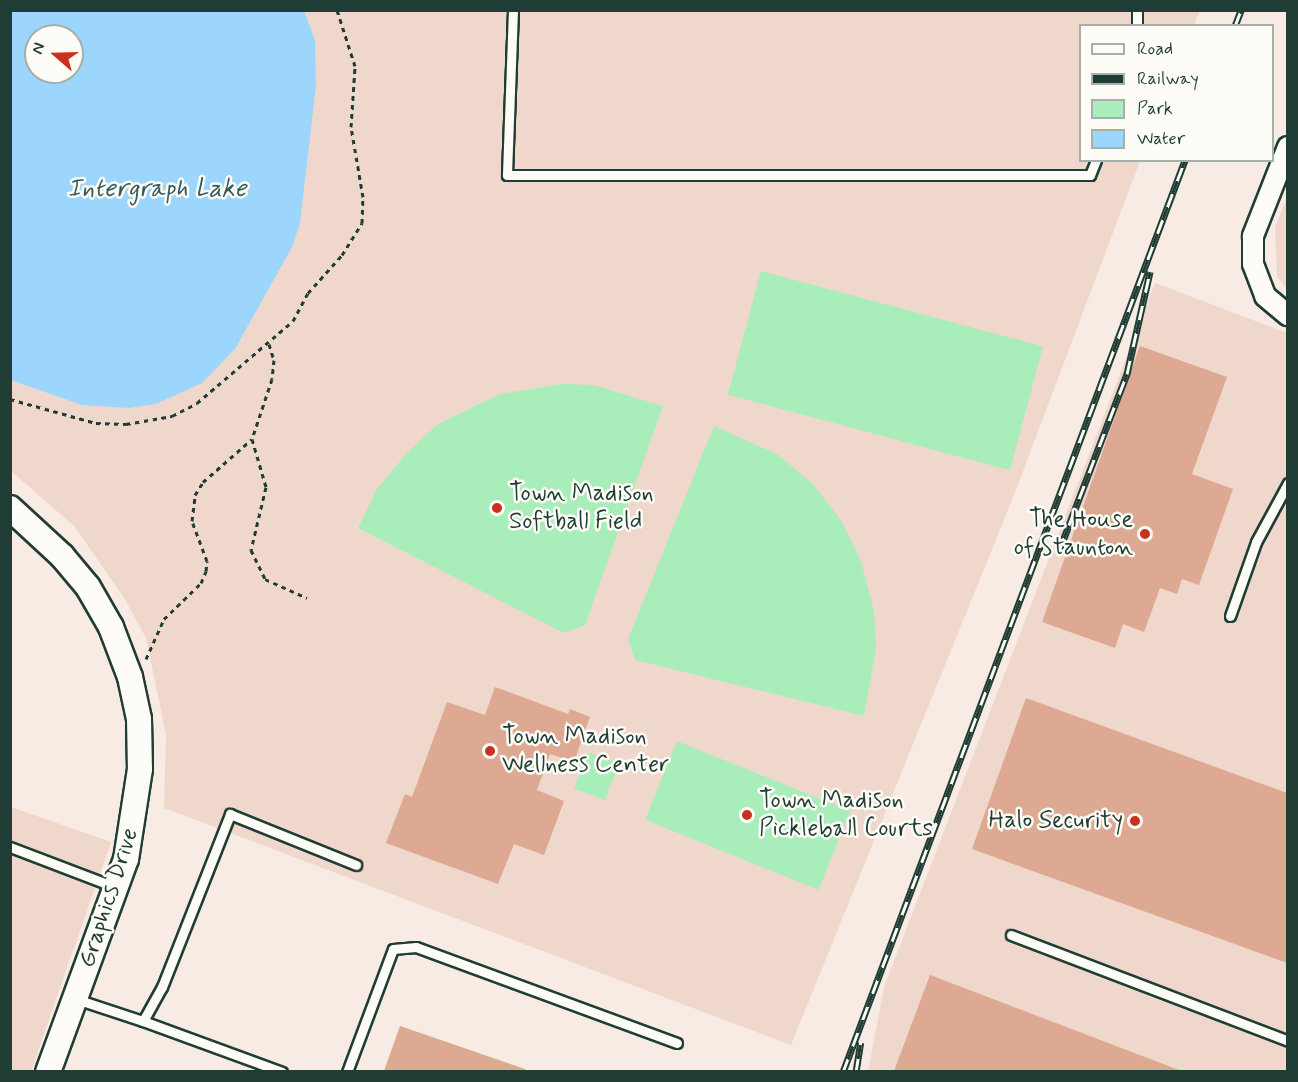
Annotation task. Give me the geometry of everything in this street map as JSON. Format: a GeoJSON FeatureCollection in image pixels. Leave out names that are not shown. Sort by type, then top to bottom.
{"type":"FeatureCollection","features":[{"type":"Feature","properties":{"kind":"street"},"geometry":{"type":"LineString","coordinates":[[1287,147],[1253,236],[1253,264],[1265,296],[1287,315]]}},
{"type":"Feature","properties":{"kind":"street","name":"Graphics Drive"},"geometry":{"type":"LineString","coordinates":[[10,508],[62,556],[88,587],[111,627],[130,677],[139,719],[141,769],[135,813],[116,887],[48,1071]]}},
{"type":"Feature","properties":{"kind":"lane"},"geometry":{"type":"LineString","coordinates":[[513,10],[507,175],[1090,175],[1095,162]]}},
{"type":"Feature","properties":{"kind":"lane"},"geometry":{"type":"LineString","coordinates":[[1230,616],[1256,542],[1287,483]]}},
{"type":"Feature","properties":{"kind":"lane"},"geometry":{"type":"LineString","coordinates":[[143,1021],[162,987],[230,814],[356,865]]}},
{"type":"Feature","properties":{"kind":"lane"},"geometry":{"type":"LineString","coordinates":[[10,847],[116,887]]}},
{"type":"Feature","properties":{"kind":"lane"},"geometry":{"type":"LineString","coordinates":[[1011,935],[1287,1041]]}},
{"type":"Feature","properties":{"kind":"lane"},"geometry":{"type":"LineString","coordinates":[[347,1071],[393,949],[416,947],[677,1043]]}},
{"type":"Feature","properties":{"kind":"lane"},"geometry":{"type":"LineString","coordinates":[[76,999],[282,1071]]}},
{"type":"Feature","properties":{"kind":"path"},"geometry":{"type":"LineString","coordinates":[[10,399],[96,423],[148,422],[172,416],[197,403],[269,345],[293,321],[308,293],[342,255],[362,223],[363,197],[351,127],[355,66],[337,10]]}},
{"type":"Feature","properties":{"kind":"path"},"geometry":{"type":"LineString","coordinates":[[146,659],[164,619],[201,583],[206,571],[207,561],[192,521],[195,495],[203,482],[252,439],[272,379],[274,360],[269,345]]}},
{"type":"Feature","properties":{"kind":"path"},"geometry":{"type":"LineString","coordinates":[[252,439],[266,487],[253,533],[251,550],[256,566],[265,579],[307,598]]}},
{"type":"Feature","properties":{"kind":"shaded area"},"geometry":{"type":"Polygon","coordinates":[[[11,11],[1200,11],[1194,24],[1079,24],[1079,162],[1140,162],[1014,495],[791,1045],[164,808],[166,735],[146,638],[123,596],[74,526],[11,471],[11,11]]]}},
{"type":"Feature","properties":{"kind":"shaded area"},"geometry":{"type":"Polygon","coordinates":[[[1287,198],[1287,288],[1277,277],[1275,227],[1287,198]]]}},
{"type":"Feature","properties":{"kind":"shaded area"},"geometry":{"type":"Polygon","coordinates":[[[1155,283],[1287,333],[1287,1071],[868,1072],[884,987],[1155,283]]]}},
{"type":"Feature","properties":{"kind":"shaded area"},"geometry":{"type":"Polygon","coordinates":[[[11,807],[111,842],[31,1071],[11,1072],[11,807]]]}},
{"type":"Feature","properties":{"kind":"green space"},"geometry":{"type":"Polygon","coordinates":[[[761,271],[1043,347],[1010,470],[728,395],[761,271]]]}},
{"type":"Feature","properties":{"kind":"green space","name":"Town Madison Softball Field"},"geometry":{"type":"Polygon","coordinates":[[[562,384],[593,385],[663,406],[585,625],[564,633],[358,528],[377,489],[406,454],[438,424],[500,394],[562,384]]]}},
{"type":"Feature","properties":{"kind":"green space","name":"Town Madison Softball Field"},"geometry":{"type":"Polygon","coordinates":[[[714,426],[777,454],[814,485],[842,522],[861,561],[874,611],[876,649],[864,716],[635,660],[628,639],[714,426]]]}},
{"type":"Feature","properties":{"kind":"green space","name":"Town Madison Pickleball Courts"},"geometry":{"type":"Polygon","coordinates":[[[677,741],[850,811],[819,890],[645,820],[677,741]]]}},
{"type":"Feature","properties":{"kind":"green space"},"geometry":{"type":"Polygon","coordinates":[[[588,752],[619,764],[605,800],[574,788],[588,752]]]}},
{"type":"Feature","properties":{"kind":"water","name":"Intergraph Lake"},"geometry":{"type":"Polygon","coordinates":[[[11,11],[304,11],[315,40],[316,85],[300,223],[293,245],[235,349],[202,383],[156,404],[129,408],[82,405],[11,380],[11,11]]]}},
{"type":"Feature","properties":{"kind":"building","name":"The House of Staunton"},"geometry":{"type":"Polygon","coordinates":[[[1140,346],[1227,377],[1192,474],[1233,489],[1199,585],[1182,579],[1177,594],[1160,588],[1144,632],[1123,624],[1115,648],[1042,622],[1140,346]]]}},
{"type":"Feature","properties":{"kind":"building","name":"Town Madison Wellness Center"},"geometry":{"type":"Polygon","coordinates":[[[495,687],[568,714],[570,709],[590,717],[574,762],[550,754],[537,790],[564,801],[544,855],[514,844],[498,884],[386,843],[405,794],[412,797],[447,702],[485,715],[495,687]]]}},
{"type":"Feature","properties":{"kind":"building","name":"Halo Security"},"geometry":{"type":"Polygon","coordinates":[[[1026,698],[1287,793],[1287,963],[972,849],[1026,698]]]}},
{"type":"Feature","properties":{"kind":"building"},"geometry":{"type":"Polygon","coordinates":[[[930,975],[1179,1070],[1179,1071],[894,1071],[930,975]]]}},
{"type":"Feature","properties":{"kind":"building"},"geometry":{"type":"Polygon","coordinates":[[[400,1026],[525,1069],[525,1071],[384,1071],[400,1026]]]}},
{"type":"Feature","properties":{"kind":"railway"},"geometry":{"type":"LineString","coordinates":[[1236,24],[1241,10]]}},
{"type":"Feature","properties":{"kind":"railway"},"geometry":{"type":"LineString","coordinates":[[843,1072],[1184,162]]}},
{"type":"Feature","properties":{"kind":"railway"},"geometry":{"type":"LineString","coordinates":[[1059,551],[1127,374],[1150,272]]}},
{"type":"Feature","properties":{"kind":"railway"},"geometry":{"type":"LineString","coordinates":[[856,1072],[861,1042]]}},
{"type":"Feature","properties":{"kind":"place","name":"Town Madison Softball Field"},"geometry":{"type":"Point","coordinates":[497,508]}},
{"type":"Feature","properties":{"kind":"place","name":"The House of Staunton"},"geometry":{"type":"Point","coordinates":[1145,534]}},
{"type":"Feature","properties":{"kind":"place","name":"Town Madison Wellness Center"},"geometry":{"type":"Point","coordinates":[490,751]}},
{"type":"Feature","properties":{"kind":"place","name":"Town Madison Pickleball Courts"},"geometry":{"type":"Point","coordinates":[747,815]}},
{"type":"Feature","properties":{"kind":"place","name":"Halo Security"},"geometry":{"type":"Point","coordinates":[1135,821]}}]}
